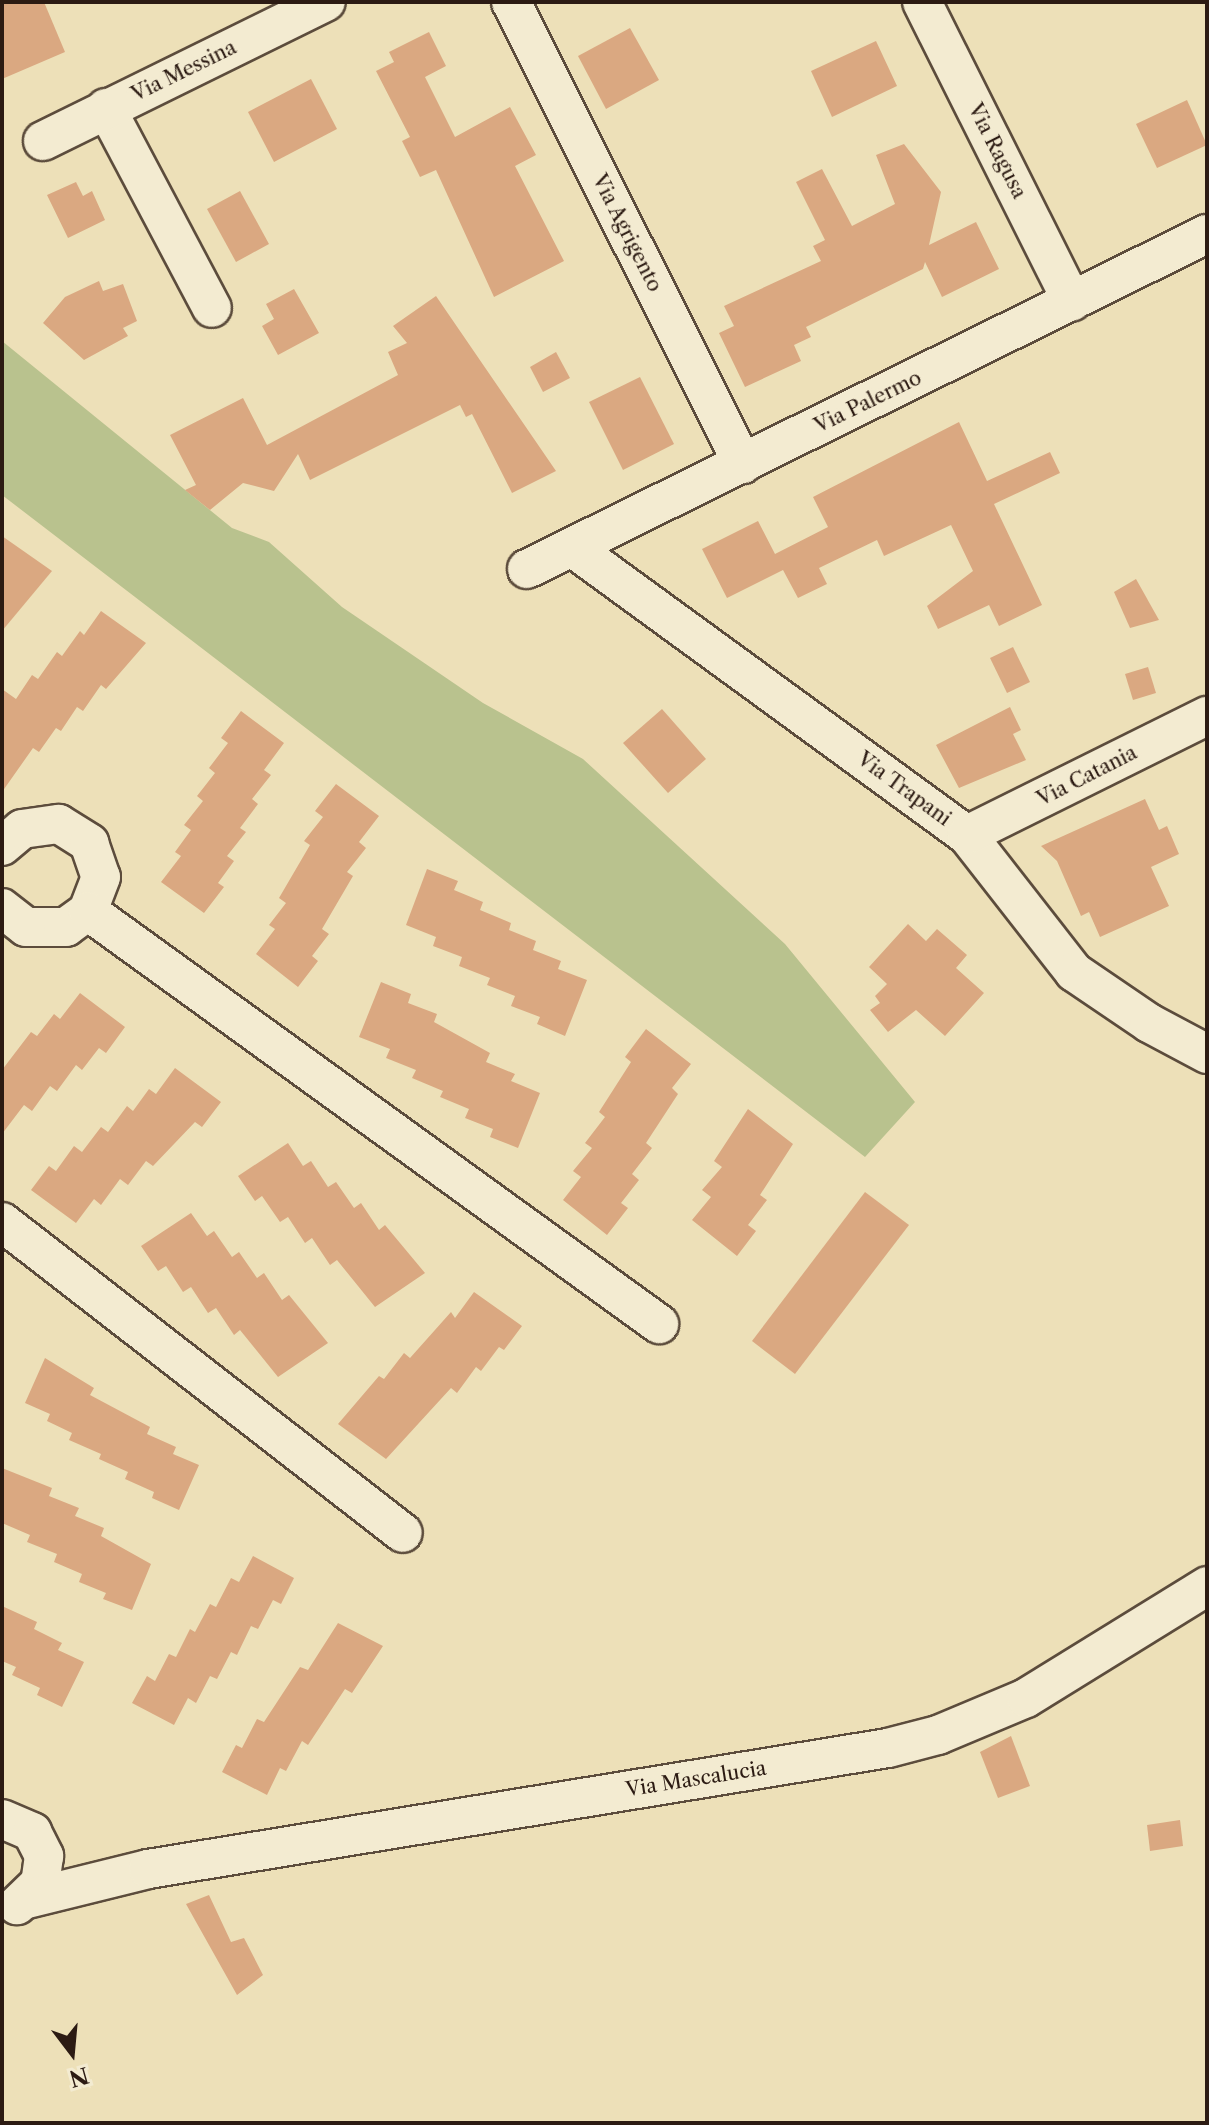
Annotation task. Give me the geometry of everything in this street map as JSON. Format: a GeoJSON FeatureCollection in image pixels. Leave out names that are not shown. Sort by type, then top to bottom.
{"type":"FeatureCollection","features":[{"type":"Feature","properties":{"kind":"street","name":"Via Messina"},"geometry":{"type":"LineString","coordinates":[[43,141],[326,2]]}},
{"type":"Feature","properties":{"kind":"street","name":"Via Agrigento"},"geometry":{"type":"LineString","coordinates":[[511,2],[743,464]]}},
{"type":"Feature","properties":{"kind":"street","name":"Via Ragusa"},"geometry":{"type":"LineString","coordinates":[[922,2],[1072,301]]}},
{"type":"Feature","properties":{"kind":"street"},"geometry":{"type":"LineString","coordinates":[[106,108],[212,308]]}},
{"type":"Feature","properties":{"kind":"street","name":"Via Palermo"},"geometry":{"type":"LineString","coordinates":[[527,569],[1207,234]]}},
{"type":"Feature","properties":{"kind":"street","name":"Via Trapani"},"geometry":{"type":"LineString","coordinates":[[573,548],[967,835],[1074,972],[1149,1023],[1207,1054]]}},
{"type":"Feature","properties":{"kind":"street","name":"Via Catania"},"geometry":{"type":"LineString","coordinates":[[967,835],[1207,716]]}},
{"type":"Feature","properties":{"kind":"street"},"geometry":{"type":"LineString","coordinates":[[3,844],[34,824],[59,824],[80,834],[99,865],[99,889],[88,911],[53,931],[6,921]]}},
{"type":"Feature","properties":{"kind":"street"},"geometry":{"type":"LineString","coordinates":[[88,911],[659,1324]]}},
{"type":"Feature","properties":{"kind":"street"},"geometry":{"type":"LineString","coordinates":[[2,1222],[403,1533]]}},
{"type":"Feature","properties":{"kind":"street","name":"Via Mascalucia"},"geometry":{"type":"LineString","coordinates":[[148,1869],[888,1748],[938,1735],[1026,1698],[1207,1586]]}},
{"type":"Feature","properties":{"kind":"street"},"geometry":{"type":"LineString","coordinates":[[2,1797],[45,1870],[13,1907]]}},
{"type":"Feature","properties":{"kind":"street"},"geometry":{"type":"LineString","coordinates":[[24,1831],[84,1866],[148,1869]]}},
{"type":"Feature","properties":{"kind":"street"},"geometry":{"type":"LineString","coordinates":[[13,1907],[148,1869]]}},
{"type":"Feature","properties":{"kind":"green space"},"geometry":{"type":"Polygon","coordinates":[[[2,341],[232,528],[269,542],[342,607],[483,703],[583,759],[785,944],[915,1102],[865,1157],[2,495],[2,341]]]}},
{"type":"Feature","properties":{"kind":"building"},"geometry":{"type":"Polygon","coordinates":[[[2,2],[44,2],[65,52],[2,79],[2,2]]]}},
{"type":"Feature","properties":{"kind":"building"},"geometry":{"type":"Polygon","coordinates":[[[630,28],[659,80],[606,109],[578,56],[630,28]]]}},
{"type":"Feature","properties":{"kind":"building"},"geometry":{"type":"Polygon","coordinates":[[[429,32],[446,66],[425,77],[455,137],[510,107],[536,155],[515,166],[564,261],[494,297],[436,170],[420,177],[402,141],[410,137],[376,71],[394,62],[389,52],[429,32]]]}},
{"type":"Feature","properties":{"kind":"building"},"geometry":{"type":"Polygon","coordinates":[[[876,41],[897,86],[832,117],[811,71],[876,41]]]}},
{"type":"Feature","properties":{"kind":"building"},"geometry":{"type":"Polygon","coordinates":[[[311,79],[337,129],[274,162],[248,112],[311,79]]]}},
{"type":"Feature","properties":{"kind":"building"},"geometry":{"type":"Polygon","coordinates":[[[1187,100],[1207,145],[1157,168],[1136,124],[1187,100]]]}},
{"type":"Feature","properties":{"kind":"building"},"geometry":{"type":"Polygon","coordinates":[[[904,144],[941,192],[929,245],[976,222],[999,269],[942,297],[925,262],[923,269],[806,327],[811,337],[794,345],[801,361],[745,387],[719,333],[734,326],[724,306],[821,261],[813,246],[825,240],[796,182],[822,169],[852,226],[895,204],[876,155],[904,144]]]}},
{"type":"Feature","properties":{"kind":"building"},"geometry":{"type":"Polygon","coordinates":[[[76,182],[83,196],[92,191],[105,220],[68,238],[47,195],[76,182]]]}},
{"type":"Feature","properties":{"kind":"building"},"geometry":{"type":"Polygon","coordinates":[[[240,191],[269,244],[236,262],[207,209],[240,191]]]}},
{"type":"Feature","properties":{"kind":"building"},"geometry":{"type":"Polygon","coordinates":[[[99,281],[103,291],[123,284],[137,321],[123,328],[128,336],[84,360],[43,323],[65,297],[99,281]]]}},
{"type":"Feature","properties":{"kind":"building"},"geometry":{"type":"Polygon","coordinates":[[[294,289],[319,333],[278,355],[262,326],[274,319],[266,304],[294,289]]]}},
{"type":"Feature","properties":{"kind":"building"},"geometry":{"type":"Polygon","coordinates":[[[436,296],[556,471],[512,493],[472,414],[466,417],[460,405],[310,480],[298,454],[274,491],[243,483],[210,510],[185,490],[196,485],[170,435],[243,398],[267,445],[398,375],[388,352],[407,343],[393,326],[436,296]]]}},
{"type":"Feature","properties":{"kind":"building"},"geometry":{"type":"Polygon","coordinates":[[[556,352],[570,378],[543,392],[530,367],[556,352]]]}},
{"type":"Feature","properties":{"kind":"building"},"geometry":{"type":"Polygon","coordinates":[[[640,377],[674,444],[623,470],[589,402],[640,377]]]}},
{"type":"Feature","properties":{"kind":"building"},"geometry":{"type":"Polygon","coordinates":[[[959,422],[987,481],[1050,452],[1060,473],[994,504],[1042,605],[999,626],[989,605],[938,629],[927,606],[973,571],[951,525],[884,556],[877,540],[819,568],[827,584],[798,598],[783,570],[727,598],[702,549],[758,521],[775,554],[828,527],[813,497],[959,422]]]}},
{"type":"Feature","properties":{"kind":"building"},"geometry":{"type":"Polygon","coordinates":[[[2,536],[52,571],[2,631],[2,536]]]}},
{"type":"Feature","properties":{"kind":"building"},"geometry":{"type":"Polygon","coordinates":[[[1136,579],[1159,620],[1130,628],[1114,592],[1136,579]]]}},
{"type":"Feature","properties":{"kind":"building"},"geometry":{"type":"Polygon","coordinates":[[[101,611],[146,643],[106,689],[101,685],[83,711],[77,707],[61,731],[56,728],[39,752],[33,748],[2,792],[2,689],[16,699],[32,675],[38,679],[57,652],[62,656],[80,631],[84,635],[101,611]]]}},
{"type":"Feature","properties":{"kind":"building"},"geometry":{"type":"Polygon","coordinates":[[[1013,647],[1030,682],[1007,693],[990,658],[1013,647]]]}},
{"type":"Feature","properties":{"kind":"building"},"geometry":{"type":"Polygon","coordinates":[[[1148,667],[1156,693],[1133,700],[1125,674],[1148,667]]]}},
{"type":"Feature","properties":{"kind":"building"},"geometry":{"type":"Polygon","coordinates":[[[1010,707],[1021,730],[1013,734],[1026,760],[959,788],[936,745],[1010,707]]]}},
{"type":"Feature","properties":{"kind":"building"},"geometry":{"type":"Polygon","coordinates":[[[662,709],[706,759],[668,793],[623,743],[662,709]]]}},
{"type":"Feature","properties":{"kind":"building"},"geometry":{"type":"Polygon","coordinates":[[[241,711],[284,743],[264,770],[271,775],[252,799],[258,804],[240,828],[246,832],[227,856],[234,861],[218,883],[224,887],[204,913],[161,882],[181,856],[175,852],[191,830],[184,825],[203,801],[197,796],[215,773],[209,768],[228,743],[221,738],[241,711]]]}},
{"type":"Feature","properties":{"kind":"building"},"geometry":{"type":"Polygon","coordinates":[[[336,784],[379,816],[359,842],[366,848],[347,872],[353,876],[322,929],[329,934],[312,956],[318,961],[298,987],[256,954],[275,929],[269,925],[286,903],[279,898],[310,845],[304,841],[323,817],[315,811],[336,784]]]}},
{"type":"Feature","properties":{"kind":"building"},"geometry":{"type":"Polygon","coordinates":[[[1145,799],[1159,830],[1167,826],[1179,854],[1151,867],[1169,906],[1100,937],[1089,912],[1081,916],[1057,861],[1041,846],[1145,799]]]}},
{"type":"Feature","properties":{"kind":"building"},"geometry":{"type":"Polygon","coordinates":[[[427,869],[458,881],[454,890],[483,902],[480,910],[511,923],[509,930],[536,941],[533,950],[561,961],[558,969],[587,980],[565,1036],[537,1024],[540,1017],[511,1006],[515,996],[487,985],[490,978],[459,966],[462,957],[433,946],[436,937],[406,925],[427,869]]]}},
{"type":"Feature","properties":{"kind":"building"},"geometry":{"type":"Polygon","coordinates":[[[908,924],[926,941],[937,929],[967,955],[956,968],[984,993],[945,1036],[916,1010],[888,1032],[870,1010],[880,1003],[875,996],[887,984],[869,967],[908,924]]]}},
{"type":"Feature","properties":{"kind":"building"},"geometry":{"type":"Polygon","coordinates":[[[381,982],[411,994],[408,1003],[437,1014],[434,1022],[490,1053],[486,1062],[515,1074],[511,1081],[540,1093],[518,1148],[490,1137],[493,1129],[465,1118],[469,1109],[440,1097],[443,1091],[412,1078],[416,1070],[386,1058],[390,1049],[359,1037],[381,982]]]}},
{"type":"Feature","properties":{"kind":"building"},"geometry":{"type":"Polygon","coordinates":[[[80,993],[125,1027],[106,1053],[99,1048],[82,1070],[76,1065],[57,1091],[50,1086],[32,1111],[24,1105],[2,1134],[2,1070],[31,1032],[37,1036],[54,1014],[60,1019],[80,993]]]}},
{"type":"Feature","properties":{"kind":"building"},"geometry":{"type":"Polygon","coordinates":[[[646,1029],[691,1064],[672,1088],[678,1094],[646,1143],[652,1148],[632,1174],[639,1180],[621,1203],[628,1208],[607,1235],[563,1200],[581,1177],[573,1171],[592,1148],[585,1143],[605,1117],[599,1112],[631,1062],[625,1057],[646,1029]]]}},
{"type":"Feature","properties":{"kind":"building"},"geometry":{"type":"Polygon","coordinates":[[[175,1068],[221,1102],[202,1127],[195,1122],[153,1166],[146,1161],[128,1185],[120,1179],[101,1205],[94,1199],[76,1223],[31,1190],[49,1166],[56,1171],[74,1146],[82,1152],[101,1127],[108,1132],[127,1106],[133,1111],[149,1089],[156,1094],[175,1068]]]}},
{"type":"Feature","properties":{"kind":"building"},"geometry":{"type":"Polygon","coordinates":[[[748,1109],[793,1144],[760,1195],[767,1200],[748,1225],[756,1231],[737,1256],[692,1220],[711,1197],[702,1190],[722,1167],[714,1161],[748,1109]]]}},
{"type":"Feature","properties":{"kind":"building"},"geometry":{"type":"Polygon","coordinates":[[[288,1143],[303,1166],[311,1161],[328,1187],[336,1182],[354,1208],[361,1203],[379,1230],[385,1225],[425,1273],[375,1307],[337,1260],[330,1265],[312,1238],[305,1243],[288,1217],[280,1222],[262,1196],[255,1201],[238,1176],[288,1143]]]}},
{"type":"Feature","properties":{"kind":"building"},"geometry":{"type":"Polygon","coordinates":[[[865,1192],[909,1225],[795,1374],[752,1341],[865,1192]]]}},
{"type":"Feature","properties":{"kind":"building"},"geometry":{"type":"Polygon","coordinates":[[[191,1213],[207,1236],[214,1231],[232,1257],[239,1252],[257,1278],[264,1273],[282,1300],[289,1295],[328,1343],[278,1377],[240,1330],[234,1335],[216,1308],[208,1313],[191,1287],[183,1292],[166,1266],[158,1271],[141,1246],[191,1213]]]}},
{"type":"Feature","properties":{"kind":"building"},"geometry":{"type":"Polygon","coordinates":[[[474,1292],[522,1326],[504,1350],[499,1347],[481,1371],[476,1367],[457,1393],[451,1388],[386,1459],[338,1424],[379,1376],[384,1379],[404,1353],[410,1358],[451,1312],[455,1318],[474,1292]]]}},
{"type":"Feature","properties":{"kind":"building"},"geometry":{"type":"Polygon","coordinates":[[[45,1358],[94,1388],[90,1395],[150,1427],[147,1434],[176,1447],[173,1454],[199,1465],[179,1510],[152,1498],[154,1492],[125,1479],[128,1472],[99,1459],[101,1454],[69,1440],[72,1433],[47,1421],[50,1414],[25,1403],[45,1358]]]}},
{"type":"Feature","properties":{"kind":"building"},"geometry":{"type":"Polygon","coordinates":[[[2,1468],[52,1488],[49,1496],[79,1508],[75,1516],[104,1528],[101,1536],[151,1564],[132,1610],[103,1599],[106,1593],[79,1582],[82,1574],[54,1562],[57,1554],[27,1542],[30,1535],[2,1523],[2,1468]]]}},
{"type":"Feature","properties":{"kind":"building"},"geometry":{"type":"Polygon","coordinates":[[[253,1556],[294,1578],[281,1604],[273,1600],[258,1629],[251,1626],[237,1655],[231,1652],[217,1679],[210,1676],[196,1703],[188,1698],[174,1725],[132,1703],[147,1676],[155,1681],[169,1654],[176,1657],[190,1629],[195,1632],[210,1604],[216,1607],[231,1578],[239,1582],[253,1556]]]}},
{"type":"Feature","properties":{"kind":"building"},"geometry":{"type":"Polygon","coordinates":[[[2,1606],[37,1622],[34,1629],[62,1643],[58,1650],[84,1662],[62,1707],[37,1695],[40,1688],[12,1675],[16,1667],[2,1661],[2,1606]]]}},
{"type":"Feature","properties":{"kind":"building"},"geometry":{"type":"Polygon","coordinates":[[[338,1623],[383,1646],[352,1693],[345,1689],[308,1745],[302,1741],[286,1771],[280,1768],[267,1795],[222,1772],[236,1745],[242,1748],[257,1719],[264,1722],[300,1667],[308,1670],[338,1623]]]}},
{"type":"Feature","properties":{"kind":"building"},"geometry":{"type":"Polygon","coordinates":[[[1011,1736],[1030,1786],[998,1798],[980,1752],[1011,1736]]]}},
{"type":"Feature","properties":{"kind":"building"},"geometry":{"type":"Polygon","coordinates":[[[1180,1820],[1183,1846],[1150,1851],[1147,1825],[1180,1820]]]}},
{"type":"Feature","properties":{"kind":"building"},"geometry":{"type":"Polygon","coordinates":[[[209,1895],[231,1942],[244,1938],[263,1975],[237,1995],[186,1904],[209,1895]]]}}]}
